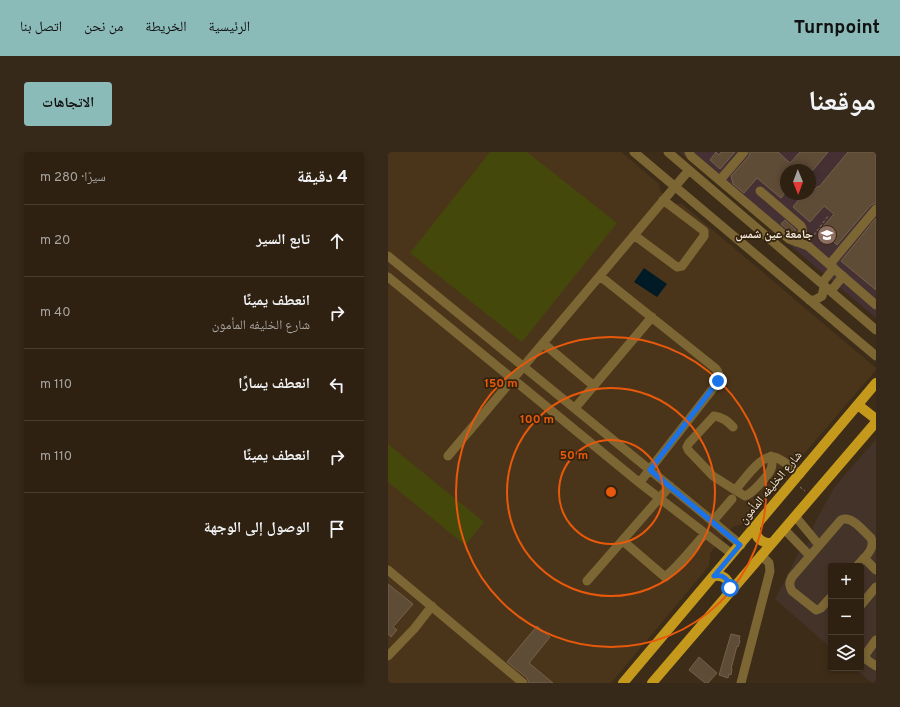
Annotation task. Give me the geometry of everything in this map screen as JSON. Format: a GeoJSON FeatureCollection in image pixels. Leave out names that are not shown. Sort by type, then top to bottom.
{"type":"FeatureCollection","features":[{"type":"Feature","properties":{"kind":"main road","name":"شارع الخليفه المأمون"},"geometry":{"type":"LineString","coordinates":[[623,683],[876,383]]}},
{"type":"Feature","properties":{"kind":"main road"},"geometry":{"type":"LineString","coordinates":[[652,683],[876,421],[858,405]]}},
{"type":"Feature","properties":{"kind":"main road"},"geometry":{"type":"LineString","coordinates":[[755,527],[755,533],[760,540],[766,543],[771,543]]}},
{"type":"Feature","properties":{"kind":"main road"},"geometry":{"type":"LineString","coordinates":[[714,576],[725,578],[729,583],[729,592]]}},
{"type":"Feature","properties":{"kind":"street"},"geometry":{"type":"LineString","coordinates":[[634,152],[876,356]]}},
{"type":"Feature","properties":{"kind":"street"},"geometry":{"type":"LineString","coordinates":[[668,152],[876,330]]}},
{"type":"Feature","properties":{"kind":"street"},"geometry":{"type":"LineString","coordinates":[[689,152],[789,239],[806,245],[876,305]]}},
{"type":"Feature","properties":{"kind":"street"},"geometry":{"type":"LineString","coordinates":[[720,180],[744,152]]}},
{"type":"Feature","properties":{"kind":"street"},"geometry":{"type":"LineString","coordinates":[[448,456],[688,170]]}},
{"type":"Feature","properties":{"kind":"street"},"geometry":{"type":"LineString","coordinates":[[760,191],[802,227],[802,234],[796,242]]}},
{"type":"Feature","properties":{"kind":"street"},"geometry":{"type":"LineString","coordinates":[[634,235],[677,267],[682,266],[704,236],[704,231],[664,200]]}},
{"type":"Feature","properties":{"kind":"street"},"geometry":{"type":"LineString","coordinates":[[809,300],[818,299],[822,296],[824,288],[822,283],[832,266],[876,210]]}},
{"type":"Feature","properties":{"kind":"street"},"geometry":{"type":"LineString","coordinates":[[388,256],[583,414],[740,545]]}},
{"type":"Feature","properties":{"kind":"street"},"geometry":{"type":"LineString","coordinates":[[600,276],[715,368],[719,377],[715,386],[640,482]]}},
{"type":"Feature","properties":{"kind":"street"},"geometry":{"type":"LineString","coordinates":[[823,311],[822,306],[824,301],[834,294],[843,276]]}},
{"type":"Feature","properties":{"kind":"street"},"geometry":{"type":"LineString","coordinates":[[388,277],[512,380],[574,427],[640,482],[732,554]]}},
{"type":"Feature","properties":{"kind":"street"},"geometry":{"type":"LineString","coordinates":[[444,323],[455,310]]}},
{"type":"Feature","properties":{"kind":"street"},"geometry":{"type":"LineString","coordinates":[[559,416],[567,412],[594,386],[652,317]]}},
{"type":"Feature","properties":{"kind":"street"},"geometry":{"type":"LineString","coordinates":[[543,343],[594,386]]}},
{"type":"Feature","properties":{"kind":"street"},"geometry":{"type":"LineString","coordinates":[[574,427],[575,420],[583,414]]}},
{"type":"Feature","properties":{"kind":"street"},"geometry":{"type":"LineString","coordinates":[[733,427],[721,418],[714,416],[694,437],[688,447],[689,452],[713,476],[745,496],[751,494],[769,473],[772,467],[771,456]]}},
{"type":"Feature","properties":{"kind":"street"},"geometry":{"type":"LineString","coordinates":[[735,490],[762,460],[771,456],[777,458],[797,478]]}},
{"type":"Feature","properties":{"kind":"street"},"geometry":{"type":"LineString","coordinates":[[587,582],[670,486]]}},
{"type":"Feature","properties":{"kind":"street"},"geometry":{"type":"LineString","coordinates":[[713,521],[732,499]]}},
{"type":"Feature","properties":{"kind":"street"},"geometry":{"type":"LineString","coordinates":[[794,516],[819,546]]}},
{"type":"Feature","properties":{"kind":"street"},"geometry":{"type":"LineString","coordinates":[[828,603],[816,610],[789,587],[792,577],[841,520],[851,520],[871,538],[872,549],[860,563]]}},
{"type":"Feature","properties":{"kind":"street"},"geometry":{"type":"LineString","coordinates":[[784,529],[810,556]]}},
{"type":"Feature","properties":{"kind":"street"},"geometry":{"type":"LineString","coordinates":[[623,540],[665,577],[676,568],[679,562],[705,534]]}},
{"type":"Feature","properties":{"kind":"street"},"geometry":{"type":"LineString","coordinates":[[741,683],[770,571],[769,564],[761,555]]}},
{"type":"Feature","properties":{"kind":"street"},"geometry":{"type":"LineString","coordinates":[[864,558],[876,570]]}},
{"type":"Feature","properties":{"kind":"street"},"geometry":{"type":"LineString","coordinates":[[388,570],[523,683]]}},
{"type":"Feature","properties":{"kind":"street"},"geometry":{"type":"LineString","coordinates":[[864,601],[876,587]]}},
{"type":"Feature","properties":{"kind":"street"},"geometry":{"type":"LineString","coordinates":[[389,652],[414,629],[432,606]]}},
{"type":"Feature","properties":{"kind":"street"},"geometry":{"type":"LineString","coordinates":[[876,640],[865,655],[867,660],[876,666]]}},
{"type":"Feature","properties":{"kind":"path"},"geometry":{"type":"LineString","coordinates":[[806,245],[828,216]]}},
{"type":"Feature","properties":{"kind":"path"},"geometry":{"type":"LineString","coordinates":[[797,478],[811,497]]}},
{"type":"Feature","properties":{"kind":"shaded area"},"geometry":{"type":"Polygon","coordinates":[[[388,152],[621,152],[659,184],[660,191],[676,204],[682,204],[876,368],[876,370],[796,463],[788,460],[780,470],[784,477],[743,524],[733,527],[710,553],[709,566],[611,683],[388,683],[388,152]]]}},
{"type":"Feature","properties":{"kind":"shaded area"},"geometry":{"type":"Polygon","coordinates":[[[490,152],[527,152],[617,223],[522,342],[410,253],[490,152]]]}},
{"type":"Feature","properties":{"kind":"shaded area","name":"جامعة عين شمس"},"geometry":{"type":"Polygon","coordinates":[[[680,152],[876,152],[876,318],[680,152]]]}},
{"type":"Feature","properties":{"kind":"shaded area"},"geometry":{"type":"Polygon","coordinates":[[[876,439],[876,683],[872,683],[858,671],[864,671],[864,563],[828,563],[828,645],[775,599],[798,554],[813,538],[813,526],[834,488],[876,439]]]}},
{"type":"Feature","properties":{"kind":"shaded area"},"geometry":{"type":"Polygon","coordinates":[[[388,444],[484,522],[465,545],[388,482],[388,444]]]}},
{"type":"Feature","properties":{"kind":"water"},"geometry":{"type":"Polygon","coordinates":[[[644,268],[667,284],[657,297],[634,282],[644,268]]]}},
{"type":"Feature","properties":{"kind":"building"},"geometry":{"type":"Polygon","coordinates":[[[716,152],[719,155],[721,152],[735,152],[720,169],[710,160],[716,152]]]}},
{"type":"Feature","properties":{"kind":"building"},"geometry":{"type":"Polygon","coordinates":[[[750,152],[778,152],[790,163],[800,152],[828,152],[816,166],[816,164],[780,164],[780,197],[757,178],[744,193],[733,184],[731,176],[749,156],[750,152]]]}},
{"type":"Feature","properties":{"kind":"building"},"geometry":{"type":"Polygon","coordinates":[[[848,152],[876,152],[876,203],[871,205],[837,245],[820,230],[834,214],[824,206],[810,222],[793,207],[798,200],[816,200],[816,188],[818,186],[819,187],[848,152]]]}},
{"type":"Feature","properties":{"kind":"building"},"geometry":{"type":"Polygon","coordinates":[[[876,218],[876,290],[841,261],[876,218]]]}},
{"type":"Feature","properties":{"kind":"building"},"geometry":{"type":"Polygon","coordinates":[[[785,220],[796,230],[793,234],[781,224],[785,220]]]}},
{"type":"Feature","properties":{"kind":"building"},"geometry":{"type":"Polygon","coordinates":[[[388,584],[413,604],[393,627],[397,630],[391,637],[388,634],[388,584]]]}},
{"type":"Feature","properties":{"kind":"building"},"geometry":{"type":"Polygon","coordinates":[[[537,626],[550,637],[529,663],[553,683],[529,683],[527,678],[507,662],[537,626]]]}},
{"type":"Feature","properties":{"kind":"building"},"geometry":{"type":"Polygon","coordinates":[[[731,634],[740,636],[740,641],[738,647],[737,646],[731,669],[731,675],[729,674],[728,678],[719,675],[731,634]]]}},
{"type":"Feature","properties":{"kind":"building"},"geometry":{"type":"Polygon","coordinates":[[[699,657],[717,673],[708,683],[705,683],[689,670],[699,657]]]}},
{"type":"Feature","properties":{"kind":"place","name":"جامعة عين شمس"},"geometry":{"type":"Point","coordinates":[827,235]}},
{"type":"Feature","properties":{"kind":"route"},"geometry":{"type":"LineString","coordinates":[[718,381],[650,470],[740,545],[714,576],[725,578],[729,583],[730,588]]}}]}
